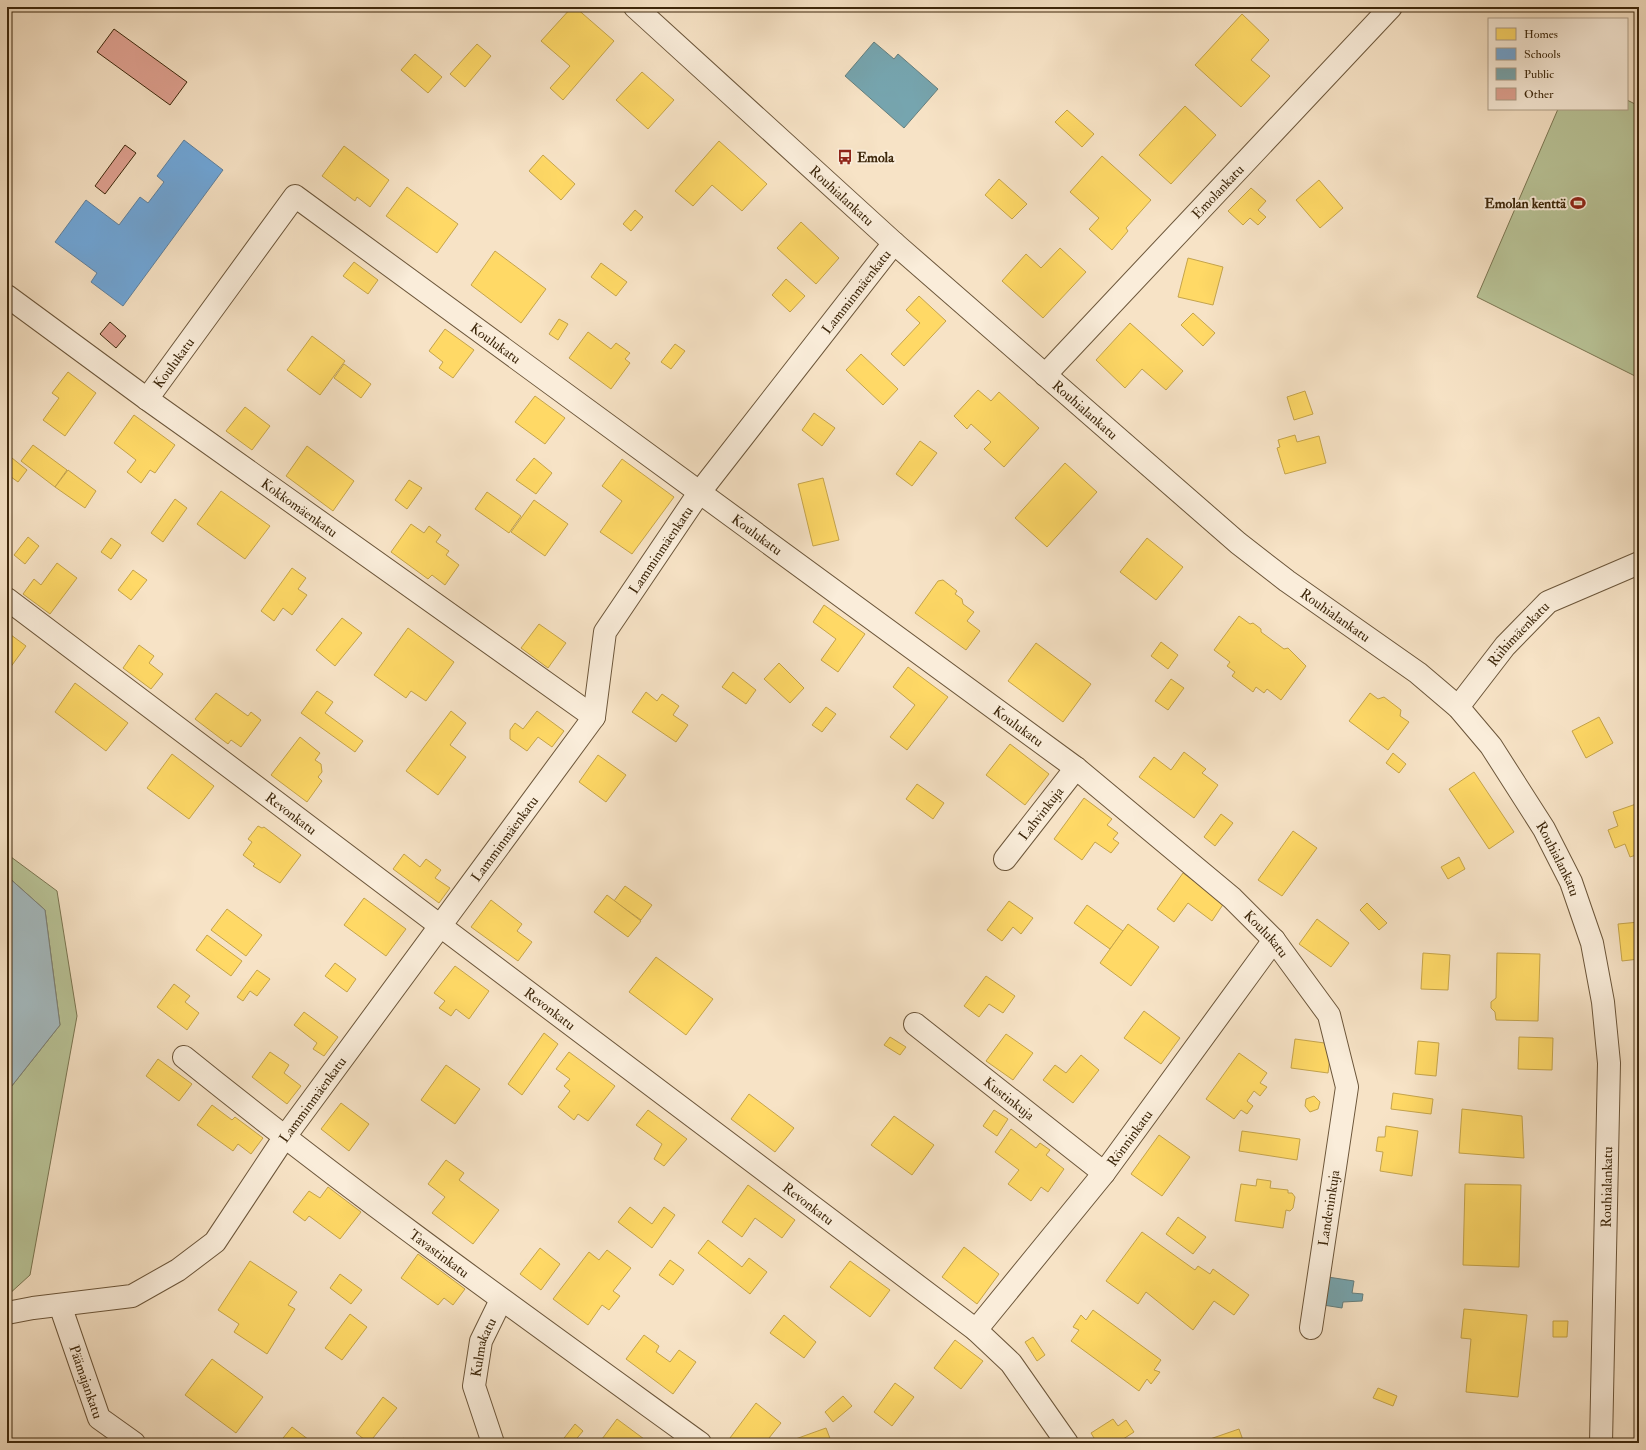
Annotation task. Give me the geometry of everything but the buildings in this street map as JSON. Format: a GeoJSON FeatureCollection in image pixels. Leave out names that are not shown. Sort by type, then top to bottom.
{"type":"FeatureCollection","features":[{"type":"Feature","properties":{"kind":"street","name":"Rouhialankatu"},"geometry":{"type":"LineString","coordinates":[[635,7],[894,242],[1238,543],[1287,581],[1418,673],[1458,707],[1491,746],[1544,829],[1571,882],[1592,943],[1603,1002],[1610,1063],[1601,1443]]}},
{"type":"Feature","properties":{"kind":"street","name":"Emolankatu"},"geometry":{"type":"LineString","coordinates":[[1045,375],[1391,7]]}},
{"type":"Feature","properties":{"kind":"street","name":"Koulukatu"},"geometry":{"type":"LineString","coordinates":[[147,399],[295,196],[1076,768],[1232,898],[1274,940],[1328,1015],[1347,1087]]}},
{"type":"Feature","properties":{"kind":"street","name":"Lamminmäenkatu"},"geometry":{"type":"LineString","coordinates":[[7,1313],[132,1296],[178,1270],[215,1242],[284,1138],[594,717],[605,632],[699,492],[894,242]]}},
{"type":"Feature","properties":{"kind":"street","name":"Kokkomäenkatu"},"geometry":{"type":"LineString","coordinates":[[7,296],[147,399],[594,717]]}},
{"type":"Feature","properties":{"kind":"street","name":"Riihimäenkatu"},"geometry":{"type":"LineString","coordinates":[[1458,707],[1505,646],[1548,602],[1639,563]]}},
{"type":"Feature","properties":{"kind":"street","name":"Revonkatu"},"geometry":{"type":"LineString","coordinates":[[7,599],[976,1330],[1011,1363],[1067,1443]]}},
{"type":"Feature","properties":{"kind":"street","name":"Lahvinkuja"},"geometry":{"type":"LineString","coordinates":[[1005,859],[1076,768]]}},
{"type":"Feature","properties":{"kind":"street","name":"Rönninkatu"},"geometry":{"type":"LineString","coordinates":[[976,1330],[1104,1173],[1274,940]]}},
{"type":"Feature","properties":{"kind":"street","name":"Kustinkuja"},"geometry":{"type":"LineString","coordinates":[[915,1024],[1104,1173]]}},
{"type":"Feature","properties":{"kind":"street","name":"Tavastinkatu"},"geometry":{"type":"LineString","coordinates":[[184,1057],[284,1138],[501,1300],[700,1443]]}},
{"type":"Feature","properties":{"kind":"street","name":"Landeninkuja"},"geometry":{"type":"LineString","coordinates":[[1311,1328],[1347,1087]]}},
{"type":"Feature","properties":{"kind":"street","name":"Kulmakatu"},"geometry":{"type":"LineString","coordinates":[[493,1443],[474,1386],[481,1341],[501,1300]]}},
{"type":"Feature","properties":{"kind":"street","name":"Päämajankatu"},"geometry":{"type":"LineString","coordinates":[[60,1305],[99,1418],[134,1443]]}},
{"type":"Feature","properties":{"kind":"green space","name":"Emolan kenttä"},"geometry":{"type":"Polygon","coordinates":[[[1628,100],[1639,106],[1639,378],[1477,297],[1558,110],[1628,110],[1628,100]]]}},
{"type":"Feature","properties":{"kind":"green space"},"geometry":{"type":"Polygon","coordinates":[[[7,854],[57,891],[77,1016],[30,1275],[7,1296],[7,1092],[60,1025],[45,910],[7,876],[7,854]]]}},
{"type":"Feature","properties":{"kind":"water"},"geometry":{"type":"Polygon","coordinates":[[[7,876],[45,910],[60,1025],[7,1092],[7,876]]]}},
{"type":"Feature","properties":{"kind":"place","name":"Emola"},"geometry":{"type":"Point","coordinates":[845,157]}},
{"type":"Feature","properties":{"kind":"place","name":"Emolan kenttä"},"geometry":{"type":"Point","coordinates":[1578,203]}}]}
